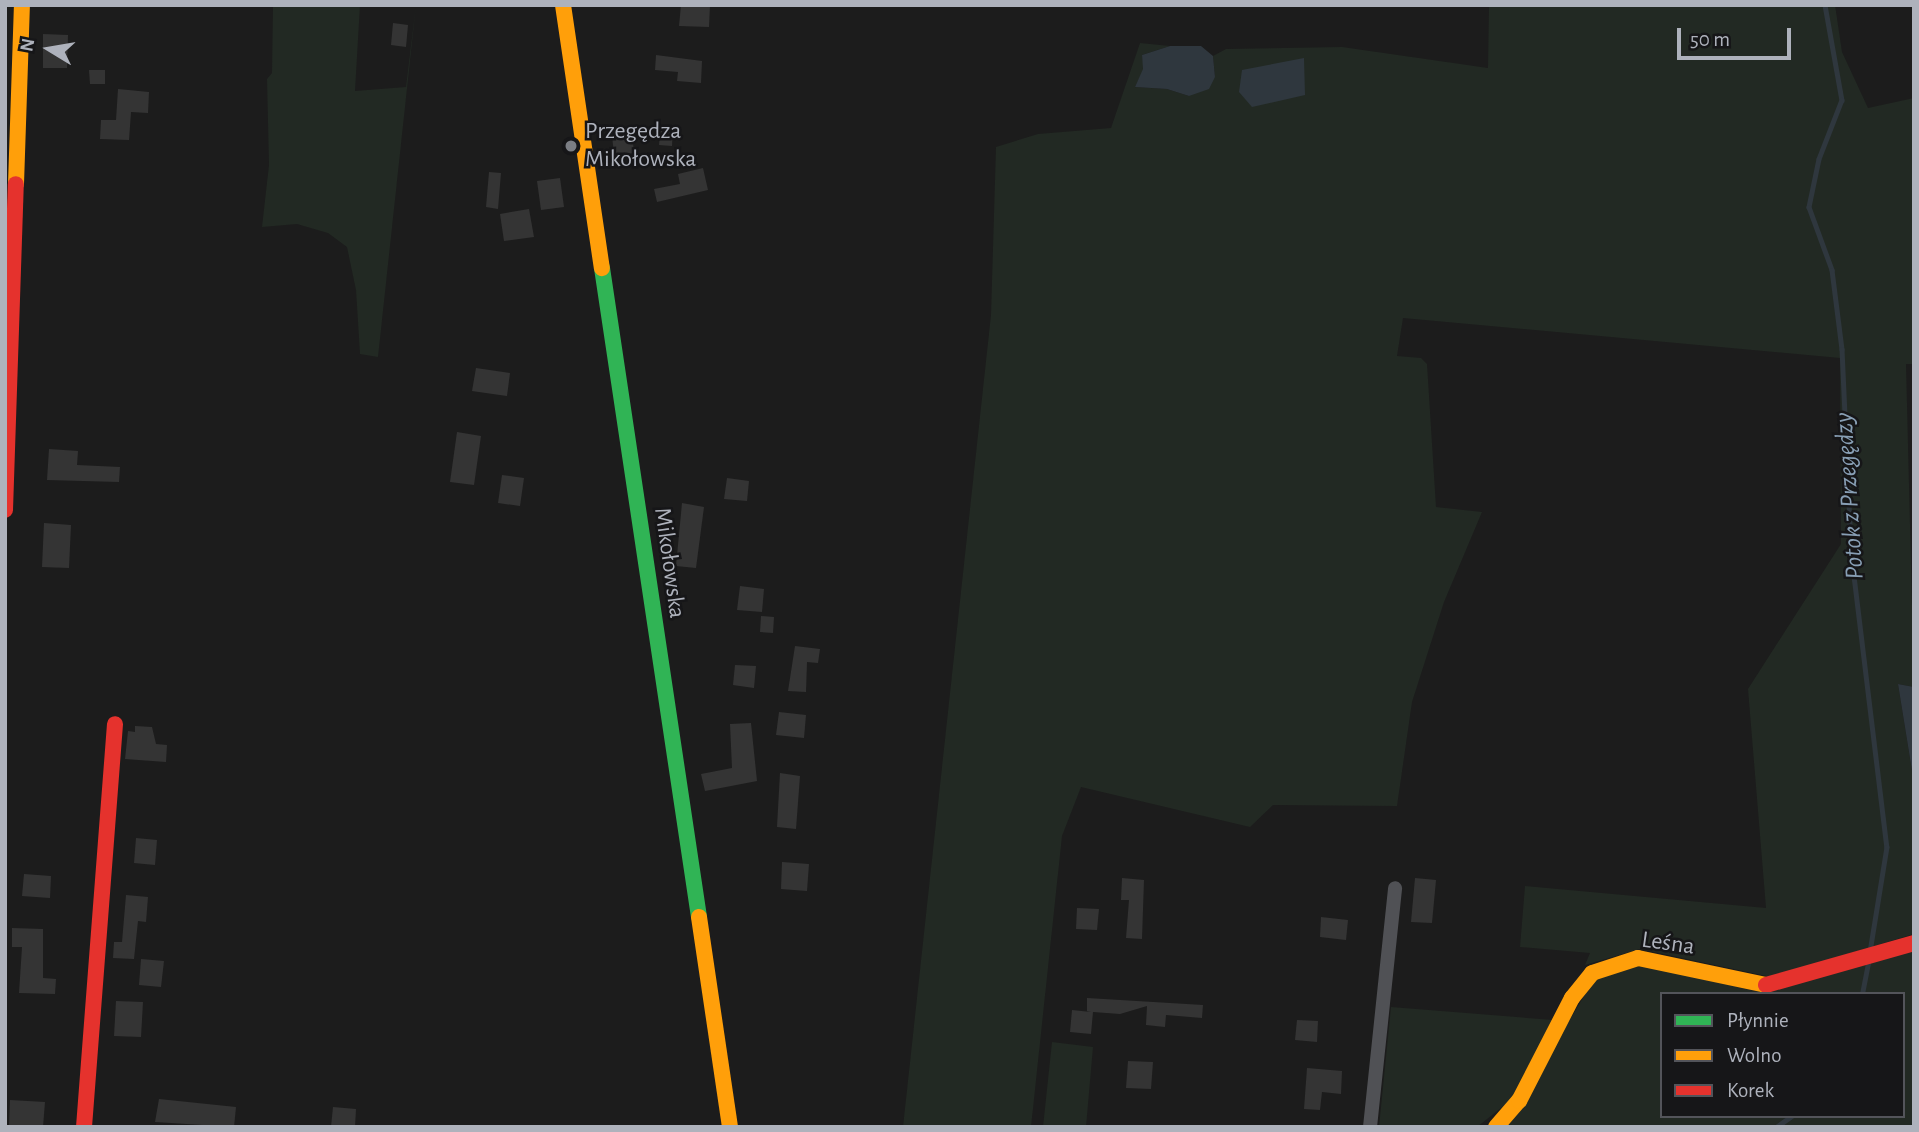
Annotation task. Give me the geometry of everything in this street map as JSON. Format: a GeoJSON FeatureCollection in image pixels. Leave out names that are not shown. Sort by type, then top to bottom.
{"type":"FeatureCollection","features":[{"type":"Feature","properties":{"kind":"street"},"geometry":{"type":"LineString","coordinates":[[5,510],[22,5]]}},
{"type":"Feature","properties":{"kind":"street","name":"Mikołowska"},"geometry":{"type":"LineString","coordinates":[[563,5],[730,1127]]}},
{"type":"Feature","properties":{"kind":"street"},"geometry":{"type":"LineString","coordinates":[[83,1127],[115,724]]}},
{"type":"Feature","properties":{"kind":"street"},"geometry":{"type":"LineString","coordinates":[[1370,1127],[1395,888]]}},
{"type":"Feature","properties":{"kind":"street","name":"Leśna"},"geometry":{"type":"LineString","coordinates":[[1496,1127],[1519,1101],[1572,998],[1592,973],[1638,958],[1771,986],[1914,943]]}},
{"type":"Feature","properties":{"kind":"shaded area"},"geometry":{"type":"Polygon","coordinates":[[[273,5],[360,5],[355,91],[406,87],[416,5],[378,357],[360,354],[356,290],[347,247],[328,233],[297,224],[262,227],[269,165],[267,79],[272,73],[273,5]]]}},
{"type":"Feature","properties":{"kind":"shaded area"},"geometry":{"type":"Polygon","coordinates":[[[1489,5],[1835,5],[1842,52],[1868,108],[1914,98],[1914,364],[1906,364],[1914,687],[1898,684],[1914,783],[1914,934],[1771,977],[1640,949],[1585,965],[1590,953],[1520,947],[1525,886],[1766,908],[1748,689],[1841,544],[1840,358],[1403,318],[1397,356],[1421,358],[1427,364],[1436,507],[1482,512],[1444,602],[1412,702],[1397,806],[1273,805],[1250,827],[1081,787],[1062,836],[1031,1127],[903,1127],[991,315],[996,147],[1038,134],[1111,128],[1140,43],[1170,46],[1142,55],[1144,69],[1135,87],[1167,89],[1189,96],[1215,77],[1213,56],[1226,49],[1342,47],[1488,68],[1489,5]]]}},
{"type":"Feature","properties":{"kind":"shaded area"},"geometry":{"type":"Polygon","coordinates":[[[1170,46],[1201,46],[1213,56],[1215,77],[1209,89],[1189,96],[1167,89],[1135,87],[1143,69],[1142,55],[1170,46]]]}},
{"type":"Feature","properties":{"kind":"shaded area"},"geometry":{"type":"Polygon","coordinates":[[[1304,58],[1305,95],[1252,107],[1239,92],[1242,70],[1304,58]]]}},
{"type":"Feature","properties":{"kind":"shaded area"},"geometry":{"type":"Polygon","coordinates":[[[1898,684],[1914,687],[1914,783],[1898,684]]]}},
{"type":"Feature","properties":{"kind":"shaded area"},"geometry":{"type":"Polygon","coordinates":[[[1914,950],[1914,1127],[1505,1127],[1595,978],[1644,965],[1754,991],[1914,950]]]}},
{"type":"Feature","properties":{"kind":"shaded area"},"geometry":{"type":"Polygon","coordinates":[[[1391,1007],[1553,1020],[1511,1100],[1477,1127],[1379,1127],[1391,1007]]]}},
{"type":"Feature","properties":{"kind":"shaded area"},"geometry":{"type":"Polygon","coordinates":[[[1052,1042],[1093,1047],[1086,1127],[1043,1127],[1052,1042]]]}},
{"type":"Feature","properties":{"kind":"building"},"geometry":{"type":"Polygon","coordinates":[[[681,5],[710,5],[709,27],[679,26],[681,5]]]}},
{"type":"Feature","properties":{"kind":"building"},"geometry":{"type":"Polygon","coordinates":[[[393,23],[408,25],[406,47],[391,45],[393,23]]]}},
{"type":"Feature","properties":{"kind":"building"},"geometry":{"type":"Polygon","coordinates":[[[43,34],[68,35],[67,68],[43,68],[43,34]]]}},
{"type":"Feature","properties":{"kind":"building"},"geometry":{"type":"Polygon","coordinates":[[[656,55],[702,61],[701,83],[677,81],[678,72],[655,70],[656,55]]]}},
{"type":"Feature","properties":{"kind":"building"},"geometry":{"type":"Polygon","coordinates":[[[89,70],[105,70],[105,84],[90,84],[89,70]]]}},
{"type":"Feature","properties":{"kind":"building"},"geometry":{"type":"Polygon","coordinates":[[[118,89],[149,92],[148,113],[131,112],[129,140],[100,139],[101,120],[116,120],[118,89]]]}},
{"type":"Feature","properties":{"kind":"building"},"geometry":{"type":"Polygon","coordinates":[[[661,125],[673,126],[672,146],[659,145],[661,125]]]}},
{"type":"Feature","properties":{"kind":"building"},"geometry":{"type":"Polygon","coordinates":[[[632,133],[634,153],[614,155],[612,135],[632,133]]]}},
{"type":"Feature","properties":{"kind":"building"},"geometry":{"type":"Polygon","coordinates":[[[703,168],[708,190],[657,202],[654,189],[680,184],[678,174],[703,168]]]}},
{"type":"Feature","properties":{"kind":"building"},"geometry":{"type":"Polygon","coordinates":[[[489,172],[501,173],[498,209],[486,207],[489,172]]]}},
{"type":"Feature","properties":{"kind":"building"},"geometry":{"type":"Polygon","coordinates":[[[560,178],[564,207],[541,210],[537,181],[560,178]]]}},
{"type":"Feature","properties":{"kind":"building"},"geometry":{"type":"Polygon","coordinates":[[[529,209],[534,237],[504,241],[500,214],[529,209]]]}},
{"type":"Feature","properties":{"kind":"building"},"geometry":{"type":"Polygon","coordinates":[[[476,368],[510,373],[507,396],[472,391],[476,368]]]}},
{"type":"Feature","properties":{"kind":"building"},"geometry":{"type":"Polygon","coordinates":[[[457,432],[481,436],[474,485],[450,482],[457,432]]]}},
{"type":"Feature","properties":{"kind":"building"},"geometry":{"type":"Polygon","coordinates":[[[49,449],[78,451],[77,465],[120,467],[119,482],[47,480],[49,449]]]}},
{"type":"Feature","properties":{"kind":"building"},"geometry":{"type":"Polygon","coordinates":[[[502,475],[524,478],[520,506],[498,503],[502,475]]]}},
{"type":"Feature","properties":{"kind":"building"},"geometry":{"type":"Polygon","coordinates":[[[727,478],[749,481],[747,501],[724,499],[727,478]]]}},
{"type":"Feature","properties":{"kind":"building"},"geometry":{"type":"Polygon","coordinates":[[[682,503],[704,507],[696,568],[676,566],[682,503]]]}},
{"type":"Feature","properties":{"kind":"building"},"geometry":{"type":"Polygon","coordinates":[[[44,523],[71,525],[69,568],[42,567],[44,523]]]}},
{"type":"Feature","properties":{"kind":"building"},"geometry":{"type":"Polygon","coordinates":[[[740,586],[764,589],[762,612],[737,610],[740,586]]]}},
{"type":"Feature","properties":{"kind":"building"},"geometry":{"type":"Polygon","coordinates":[[[761,616],[774,617],[773,633],[760,632],[761,616]]]}},
{"type":"Feature","properties":{"kind":"building"},"geometry":{"type":"Polygon","coordinates":[[[795,646],[820,649],[818,663],[807,662],[806,692],[788,691],[795,646]]]}},
{"type":"Feature","properties":{"kind":"building"},"geometry":{"type":"Polygon","coordinates":[[[735,665],[756,666],[754,688],[733,685],[735,665]]]}},
{"type":"Feature","properties":{"kind":"building"},"geometry":{"type":"Polygon","coordinates":[[[779,712],[806,715],[804,738],[776,735],[779,712]]]}},
{"type":"Feature","properties":{"kind":"building"},"geometry":{"type":"Polygon","coordinates":[[[751,723],[757,781],[705,791],[701,774],[732,768],[730,724],[751,723]]]}},
{"type":"Feature","properties":{"kind":"building"},"geometry":{"type":"Polygon","coordinates":[[[135,726],[152,727],[156,744],[167,745],[166,762],[125,759],[128,731],[135,732],[135,726]]]}},
{"type":"Feature","properties":{"kind":"building"},"geometry":{"type":"Polygon","coordinates":[[[780,773],[800,776],[796,829],[777,827],[780,773]]]}},
{"type":"Feature","properties":{"kind":"building"},"geometry":{"type":"Polygon","coordinates":[[[136,838],[157,840],[155,865],[134,863],[136,838]]]}},
{"type":"Feature","properties":{"kind":"building"},"geometry":{"type":"Polygon","coordinates":[[[782,862],[809,864],[807,891],[781,889],[782,862]]]}},
{"type":"Feature","properties":{"kind":"building"},"geometry":{"type":"Polygon","coordinates":[[[24,874],[51,876],[50,898],[22,896],[24,874]]]}},
{"type":"Feature","properties":{"kind":"building"},"geometry":{"type":"Polygon","coordinates":[[[1122,878],[1144,880],[1142,939],[1126,938],[1129,900],[1121,900],[1122,878]]]}},
{"type":"Feature","properties":{"kind":"building"},"geometry":{"type":"Polygon","coordinates":[[[1415,878],[1436,880],[1432,923],[1411,922],[1415,878]]]}},
{"type":"Feature","properties":{"kind":"building"},"geometry":{"type":"Polygon","coordinates":[[[126,895],[148,897],[146,922],[138,921],[134,959],[113,958],[114,942],[122,942],[126,895]]]}},
{"type":"Feature","properties":{"kind":"building"},"geometry":{"type":"Polygon","coordinates":[[[1077,908],[1099,909],[1097,930],[1076,929],[1077,908]]]}},
{"type":"Feature","properties":{"kind":"building"},"geometry":{"type":"Polygon","coordinates":[[[1321,917],[1348,920],[1346,940],[1320,937],[1321,917]]]}},
{"type":"Feature","properties":{"kind":"building"},"geometry":{"type":"Polygon","coordinates":[[[12,928],[43,929],[43,978],[56,979],[55,994],[19,993],[22,947],[12,947],[12,928]]]}},
{"type":"Feature","properties":{"kind":"building"},"geometry":{"type":"Polygon","coordinates":[[[141,959],[164,961],[161,987],[139,985],[141,959]]]}},
{"type":"Feature","properties":{"kind":"building"},"geometry":{"type":"Polygon","coordinates":[[[1087,998],[1203,1005],[1202,1018],[1166,1015],[1165,1027],[1146,1025],[1147,1006],[1120,1014],[1093,1012],[1091,1034],[1070,1032],[1072,1010],[1091,1012],[1087,1011],[1087,998]]]}},
{"type":"Feature","properties":{"kind":"building"},"geometry":{"type":"Polygon","coordinates":[[[116,1001],[143,1002],[141,1037],[114,1036],[116,1001]]]}},
{"type":"Feature","properties":{"kind":"building"},"geometry":{"type":"Polygon","coordinates":[[[1297,1020],[1318,1021],[1317,1042],[1295,1040],[1297,1020]]]}},
{"type":"Feature","properties":{"kind":"building"},"geometry":{"type":"Polygon","coordinates":[[[1128,1061],[1153,1062],[1151,1089],[1126,1088],[1128,1061]]]}},
{"type":"Feature","properties":{"kind":"building"},"geometry":{"type":"Polygon","coordinates":[[[1307,1068],[1342,1071],[1341,1094],[1322,1092],[1320,1110],[1304,1109],[1307,1068]]]}},
{"type":"Feature","properties":{"kind":"building"},"geometry":{"type":"Polygon","coordinates":[[[159,1099],[236,1107],[234,1127],[155,1122],[159,1099]]]}},
{"type":"Feature","properties":{"kind":"building"},"geometry":{"type":"Polygon","coordinates":[[[10,1100],[45,1102],[43,1127],[9,1127],[10,1100]]]}},
{"type":"Feature","properties":{"kind":"building"},"geometry":{"type":"Polygon","coordinates":[[[333,1107],[356,1109],[355,1127],[331,1127],[333,1107]]]}},
{"type":"Feature","properties":{"kind":"waterway","name":"Potok z Przegędzy"},"geometry":{"type":"LineString","coordinates":[[1825,5],[1842,100],[1819,159],[1809,207],[1832,270],[1842,349],[1851,551],[1887,847],[1870,952]]}},
{"type":"Feature","properties":{"kind":"waterway","name":"Potok z Przegędzy"},"geometry":{"type":"LineString","coordinates":[[1862,992],[1868,964]]}},
{"type":"Feature","properties":{"kind":"waterway","name":"Potok z Przegędzy"},"geometry":{"type":"LineString","coordinates":[[1776,1127],[1789,1118]]}},
{"type":"Feature","properties":{"kind":"traffic: fast"},"geometry":{"type":"LineString","coordinates":[[602,268],[699,917]]}},
{"type":"Feature","properties":{"kind":"traffic: slow"},"geometry":{"type":"LineString","coordinates":[[16,184],[22,5]]}},
{"type":"Feature","properties":{"kind":"traffic: slow"},"geometry":{"type":"LineString","coordinates":[[563,5],[602,268]]}},
{"type":"Feature","properties":{"kind":"traffic: slow"},"geometry":{"type":"LineString","coordinates":[[699,917],[730,1127]]}},
{"type":"Feature","properties":{"kind":"traffic: slow"},"geometry":{"type":"LineString","coordinates":[[1496,1127],[1519,1101],[1572,998],[1592,973],[1638,958],[1766,985]]}},
{"type":"Feature","properties":{"kind":"traffic: jam"},"geometry":{"type":"LineString","coordinates":[[5,510],[16,184]]}},
{"type":"Feature","properties":{"kind":"traffic: jam"},"geometry":{"type":"LineString","coordinates":[[84,1127],[115,724]]}},
{"type":"Feature","properties":{"kind":"traffic: jam"},"geometry":{"type":"LineString","coordinates":[[1766,985],[1914,943]]}},
{"type":"Feature","properties":{"kind":"place","name":"Przegędza Mikołowska"},"geometry":{"type":"Point","coordinates":[571,146]}}]}
